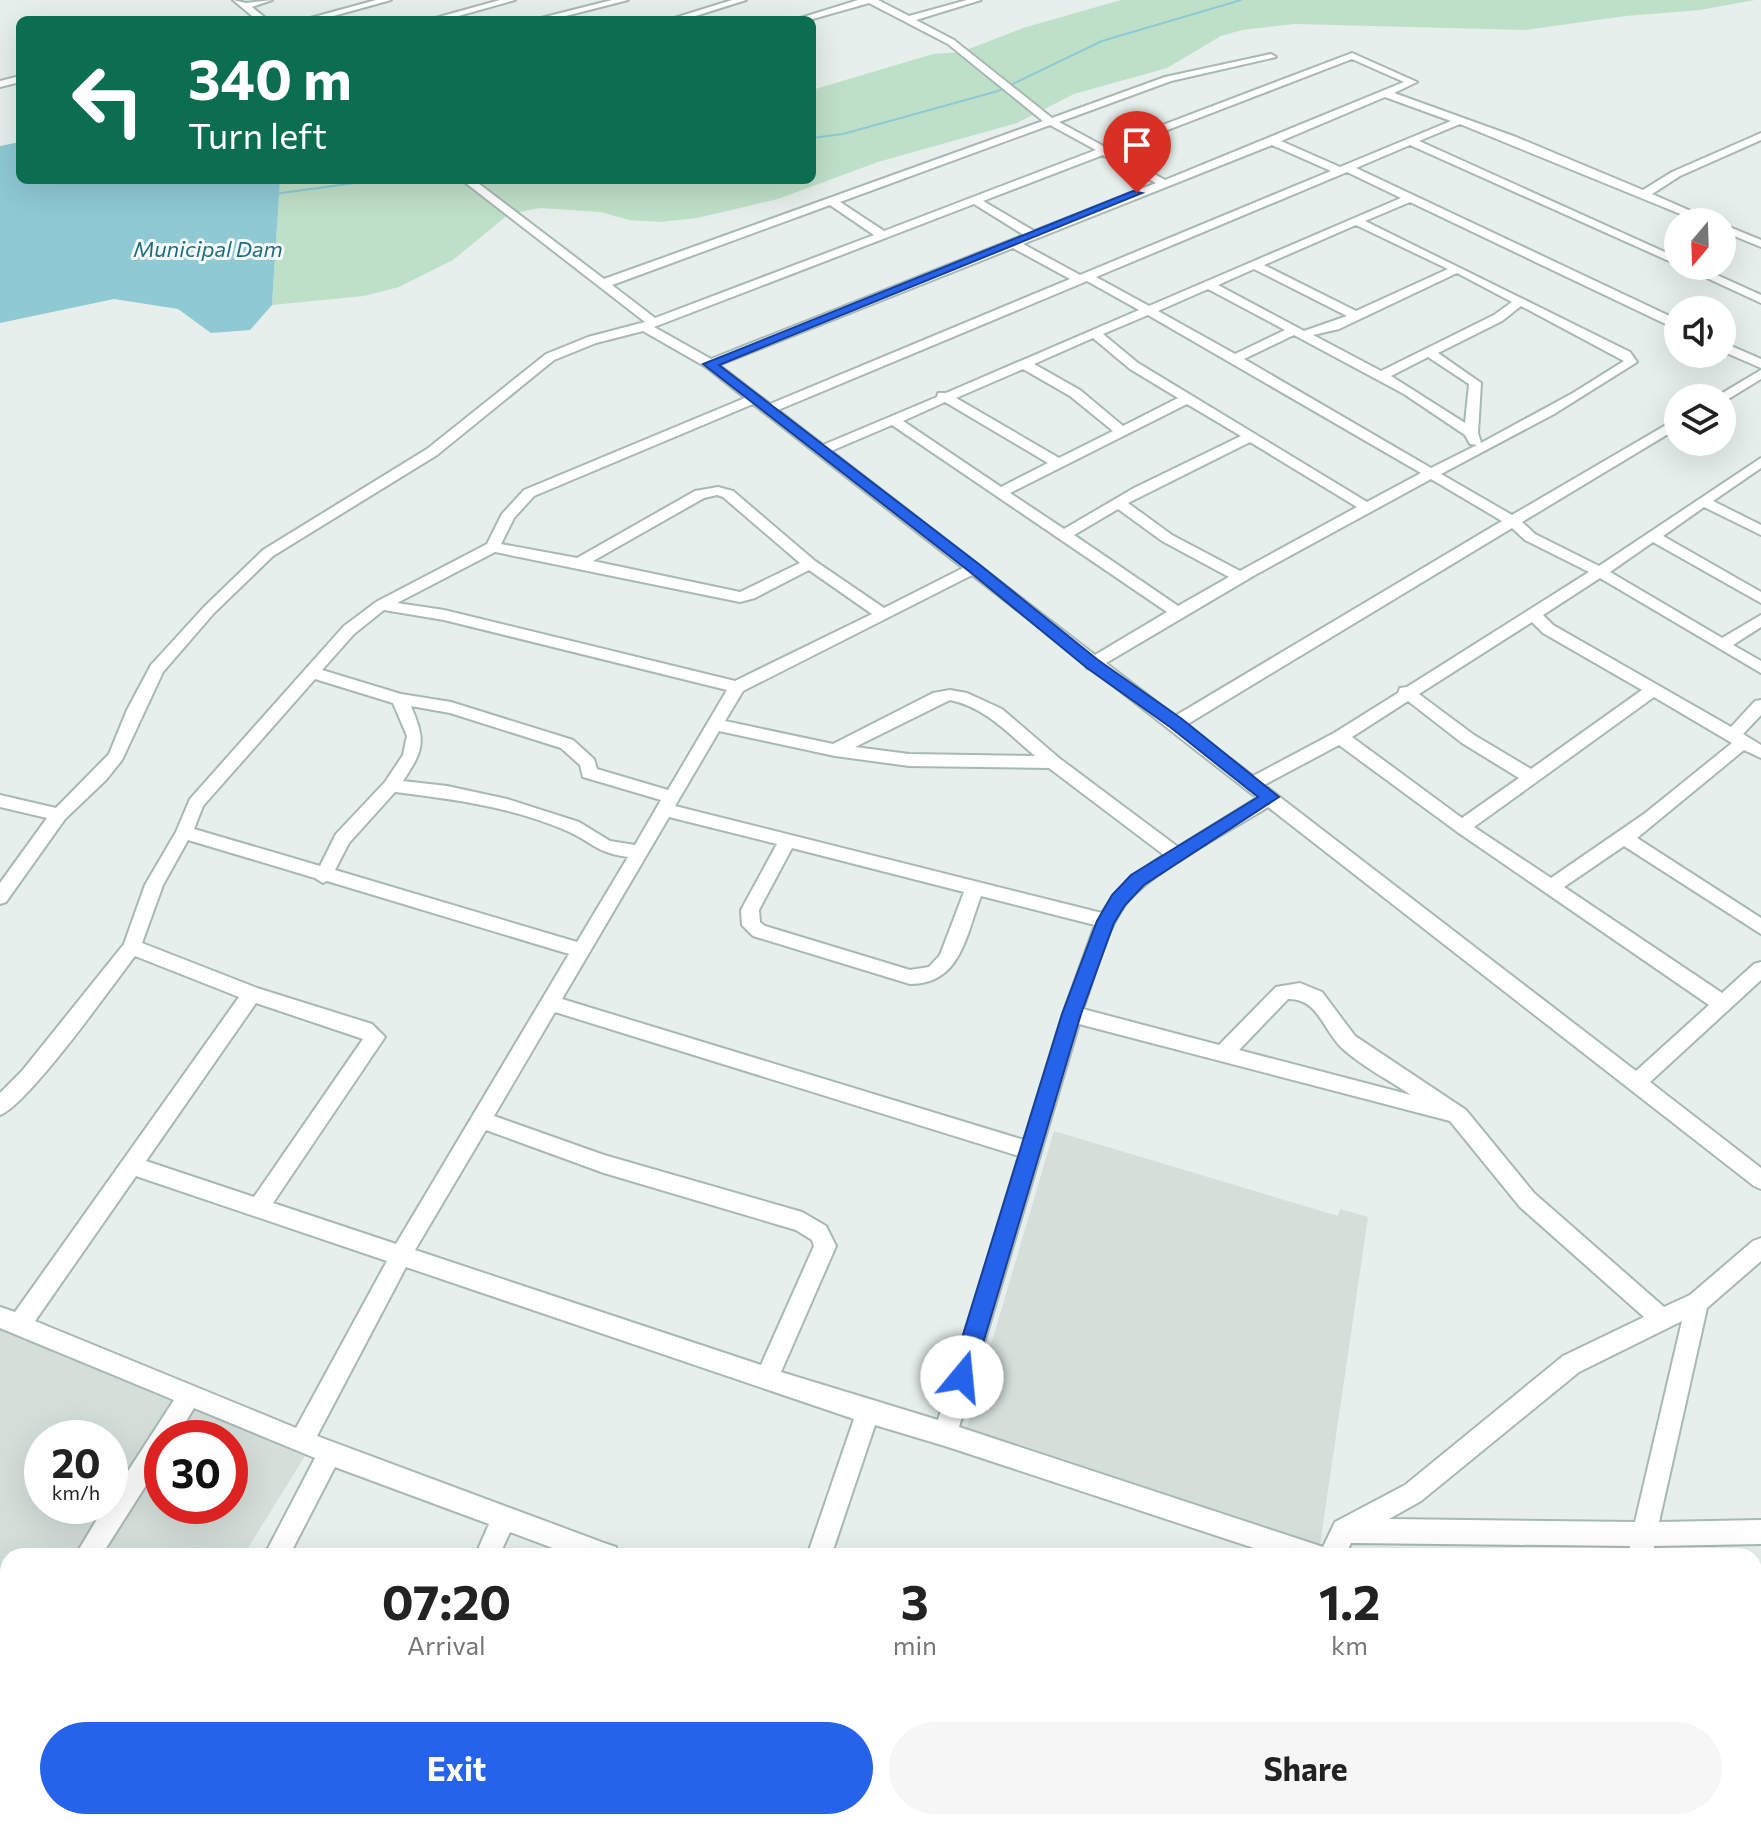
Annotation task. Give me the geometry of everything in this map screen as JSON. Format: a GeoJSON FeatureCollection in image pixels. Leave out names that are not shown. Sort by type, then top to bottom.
{"type":"FeatureCollection","features":[{"type":"Feature","properties":{"kind":"street"},"geometry":{"type":"LineString","coordinates":[[241,3],[268,0]]}},
{"type":"Feature","properties":{"kind":"street"},"geometry":{"type":"LineString","coordinates":[[324,16],[387,0]]}},
{"type":"Feature","properties":{"kind":"street"},"geometry":{"type":"LineString","coordinates":[[449,16],[511,0]]}},
{"type":"Feature","properties":{"kind":"street"},"geometry":{"type":"LineString","coordinates":[[558,16],[624,0]]}},
{"type":"Feature","properties":{"kind":"street"},"geometry":{"type":"LineString","coordinates":[[687,16],[742,0]]}},
{"type":"Feature","properties":{"kind":"street"},"geometry":{"type":"LineString","coordinates":[[813,16],[870,0],[910,19],[951,42],[1051,122],[1163,183]]}},
{"type":"Feature","properties":{"kind":"street"},"geometry":{"type":"LineString","coordinates":[[910,19],[977,0]]}},
{"type":"Feature","properties":{"kind":"street"},"geometry":{"type":"LineString","coordinates":[[241,3],[258,16]]}},
{"type":"Feature","properties":{"kind":"street"},"geometry":{"type":"LineString","coordinates":[[0,897],[59,815],[116,756],[135,710],[157,669],[200,619],[268,553],[432,452],[550,357],[592,340],[650,325],[1352,56],[1412,82],[1272,141],[710,364]]}},
{"type":"Feature","properties":{"kind":"street"},"geometry":{"type":"LineString","coordinates":[[603,284],[1190,72],[1271,57]]}},
{"type":"Feature","properties":{"kind":"street"},"geometry":{"type":"LineString","coordinates":[[1386,94],[1496,133],[1678,208]]}},
{"type":"Feature","properties":{"kind":"street"},"geometry":{"type":"LineString","coordinates":[[768,410],[1459,121]]}},
{"type":"Feature","properties":{"kind":"street"},"geometry":{"type":"LineString","coordinates":[[1645,194],[1676,174],[1761,136]]}},
{"type":"Feature","properties":{"kind":"street"},"geometry":{"type":"LineString","coordinates":[[1272,141],[1410,198],[1664,318]]}},
{"type":"Feature","properties":{"kind":"street"},"geometry":{"type":"LineString","coordinates":[[1410,141],[1664,256]]}},
{"type":"Feature","properties":{"kind":"street"},"geometry":{"type":"LineString","coordinates":[[472,184],[603,284],[650,325],[710,364],[975,568],[1092,664],[1176,723],[1761,1180]]}},
{"type":"Feature","properties":{"kind":"street"},"geometry":{"type":"LineString","coordinates":[[821,451],[1410,198]]}},
{"type":"Feature","properties":{"kind":"street"},"geometry":{"type":"LineString","coordinates":[[976,201],[1032,235]]}},
{"type":"Feature","properties":{"kind":"street"},"geometry":{"type":"LineString","coordinates":[[833,202],[883,236]]}},
{"type":"Feature","properties":{"kind":"street"},"geometry":{"type":"LineString","coordinates":[[1092,664],[1177,612],[1366,507],[1479,448],[1503,439],[1631,362],[1626,355],[1521,301],[1356,221]]}},
{"type":"Feature","properties":{"kind":"street"},"geometry":{"type":"LineString","coordinates":[[1736,233],[1761,244]]}},
{"type":"Feature","properties":{"kind":"street"},"geometry":{"type":"LineString","coordinates":[[1013,243],[1152,311],[1514,522],[1530,537],[1600,572],[1761,668]]}},
{"type":"Feature","properties":{"kind":"street"},"geometry":{"type":"LineString","coordinates":[[1255,265],[1356,316]]}},
{"type":"Feature","properties":{"kind":"street"},"geometry":{"type":"LineString","coordinates":[[1235,359],[1297,333],[1356,316],[1457,269]]}},
{"type":"Feature","properties":{"kind":"street"},"geometry":{"type":"LineString","coordinates":[[1718,280],[1761,299]]}},
{"type":"Feature","properties":{"kind":"street"},"geometry":{"type":"LineString","coordinates":[[1210,285],[1437,409],[1471,433],[1479,448]]}},
{"type":"Feature","properties":{"kind":"street"},"geometry":{"type":"LineString","coordinates":[[1381,376],[1498,318],[1521,301]]}},
{"type":"Feature","properties":{"kind":"street"},"geometry":{"type":"LineString","coordinates":[[1095,333],[1109,348],[1134,366],[1366,507]]}},
{"type":"Feature","properties":{"kind":"street"},"geometry":{"type":"LineString","coordinates":[[1427,351],[1475,383],[1471,433]]}},
{"type":"Feature","properties":{"kind":"street"},"geometry":{"type":"LineString","coordinates":[[1736,352],[1761,364]]}},
{"type":"Feature","properties":{"kind":"street"},"geometry":{"type":"LineString","coordinates":[[1024,364],[1075,393],[1121,431]]}},
{"type":"Feature","properties":{"kind":"street"},"geometry":{"type":"LineString","coordinates":[[1736,389],[1761,374]]}},
{"type":"Feature","properties":{"kind":"street"},"geometry":{"type":"LineString","coordinates":[[943,396],[1058,463]]}},
{"type":"Feature","properties":{"kind":"street"},"geometry":{"type":"LineString","coordinates":[[493,547],[504,518],[529,493],[753,399]]}},
{"type":"Feature","properties":{"kind":"street"},"geometry":{"type":"LineString","coordinates":[[1001,492],[1187,399]]}},
{"type":"Feature","properties":{"kind":"street"},"geometry":{"type":"LineString","coordinates":[[892,419],[1177,612]]}},
{"type":"Feature","properties":{"kind":"street"},"geometry":{"type":"LineString","coordinates":[[1176,723],[1664,430]]}},
{"type":"Feature","properties":{"kind":"street"},"geometry":{"type":"LineString","coordinates":[[1064,535],[1119,503],[1250,437]]}},
{"type":"Feature","properties":{"kind":"street"},"geometry":{"type":"LineString","coordinates":[[1253,784],[1340,737],[1758,468]]}},
{"type":"Feature","properties":{"kind":"street"},"geometry":{"type":"LineString","coordinates":[[579,563],[700,494],[718,491],[728,494],[810,564],[884,615]]}},
{"type":"Feature","properties":{"kind":"street"},"geometry":{"type":"LineString","coordinates":[[1703,501],[1761,531]]}},
{"type":"Feature","properties":{"kind":"street"},"geometry":{"type":"LineString","coordinates":[[1119,503],[1167,538],[1240,577]]}},
{"type":"Feature","properties":{"kind":"street"},"geometry":{"type":"LineString","coordinates":[[1653,536],[1690,554],[1761,598]]}},
{"type":"Feature","properties":{"kind":"street"},"geometry":{"type":"LineString","coordinates":[[0,1106],[29,1077],[132,947],[154,885],[184,832],[196,803],[349,630],[381,605],[493,547],[740,597],[750,595],[810,564]]}},
{"type":"Feature","properties":{"kind":"street"},"geometry":{"type":"LineString","coordinates":[[302,1440],[401,1255],[737,687],[975,568]]}},
{"type":"Feature","properties":{"kind":"street"},"geometry":{"type":"LineString","coordinates":[[381,605],[444,615],[737,687]]}},
{"type":"Feature","properties":{"kind":"street"},"geometry":{"type":"LineString","coordinates":[[1533,614],[1548,629],[1761,752]]}},
{"type":"Feature","properties":{"kind":"street"},"geometry":{"type":"LineString","coordinates":[[1723,644],[1761,620]]}},
{"type":"Feature","properties":{"kind":"street"},"geometry":{"type":"LineString","coordinates":[[311,672],[400,699],[451,708],[567,744],[588,763],[589,773],[668,803],[788,839],[1106,921]]}},
{"type":"Feature","properties":{"kind":"street"},"geometry":{"type":"LineString","coordinates":[[1462,827],[1655,689]]}},
{"type":"Feature","properties":{"kind":"street"},"geometry":{"type":"LineString","coordinates":[[1406,692],[1468,739],[1533,778]]}},
{"type":"Feature","properties":{"kind":"street"},"geometry":{"type":"LineString","coordinates":[[835,750],[939,697],[967,698],[996,713],[1053,762],[1175,854]]}},
{"type":"Feature","properties":{"kind":"street"},"geometry":{"type":"LineString","coordinates":[[323,876],[342,839],[391,786],[411,756],[415,736],[400,699]]}},
{"type":"Feature","properties":{"kind":"street"},"geometry":{"type":"LineString","coordinates":[[1551,887],[1626,839],[1689,792],[1739,738],[1761,705]]}},
{"type":"Feature","properties":{"kind":"street"},"geometry":{"type":"LineString","coordinates":[[715,724],[835,750],[909,760],[1053,762]]}},
{"type":"Feature","properties":{"kind":"street"},"geometry":{"type":"LineString","coordinates":[[1340,737],[1462,827],[1721,1003]]}},
{"type":"Feature","properties":{"kind":"street"},"geometry":{"type":"LineString","coordinates":[[391,786],[447,792],[507,805],[573,826],[606,847],[639,852]]}},
{"type":"Feature","properties":{"kind":"street"},"geometry":{"type":"LineString","coordinates":[[945,1434],[1072,1014],[1106,921],[1119,900],[1138,880],[1175,854],[1271,797]]}},
{"type":"Feature","properties":{"kind":"street"},"geometry":{"type":"LineString","coordinates":[[0,801],[59,815]]}},
{"type":"Feature","properties":{"kind":"street"},"geometry":{"type":"LineString","coordinates":[[184,832],[323,876],[581,950]]}},
{"type":"Feature","properties":{"kind":"street"},"geometry":{"type":"LineString","coordinates":[[788,839],[750,910],[751,925],[759,931],[910,977],[936,972],[948,959],[975,887]]}},
{"type":"Feature","properties":{"kind":"street"},"geometry":{"type":"LineString","coordinates":[[1626,839],[1761,927]]}},
{"type":"Feature","properties":{"kind":"street"},"geometry":{"type":"LineString","coordinates":[[132,947],[252,994],[365,1030],[375,1037],[258,1208]]}},
{"type":"Feature","properties":{"kind":"street"},"geometry":{"type":"LineString","coordinates":[[1637,1082],[1761,969]]}},
{"type":"Feature","properties":{"kind":"street"},"geometry":{"type":"LineString","coordinates":[[1224,1052],[1283,992],[1300,991],[1315,997],[1348,1042],[1459,1116],[1527,1200],[1664,1321]]}},
{"type":"Feature","properties":{"kind":"street"},"geometry":{"type":"LineString","coordinates":[[252,994],[134,1166],[10,1320],[330,1453],[585,1548]]}},
{"type":"Feature","properties":{"kind":"street"},"geometry":{"type":"LineString","coordinates":[[550,1003],[1030,1151]]}},
{"type":"Feature","properties":{"kind":"street"},"geometry":{"type":"LineString","coordinates":[[1072,1014],[1224,1052],[1316,1081],[1459,1116]]}},
{"type":"Feature","properties":{"kind":"street"},"geometry":{"type":"LineString","coordinates":[[482,1120],[604,1164],[802,1222],[819,1233],[825,1246],[768,1376]]}},
{"type":"Feature","properties":{"kind":"street"},"geometry":{"type":"LineString","coordinates":[[134,1166],[868,1412],[945,1434],[1291,1548]]}},
{"type":"Feature","properties":{"kind":"street"},"geometry":{"type":"LineString","coordinates":[[1336,1548],[1344,1531],[1413,1493],[1571,1364],[1698,1302],[1761,1248]]}},
{"type":"Feature","properties":{"kind":"street"},"geometry":{"type":"LineString","coordinates":[[1644,1545],[1698,1302]]}},
{"type":"Feature","properties":{"kind":"street"},"geometry":{"type":"LineString","coordinates":[[173,1420],[190,1394]]}},
{"type":"Feature","properties":{"kind":"street"},"geometry":{"type":"LineString","coordinates":[[822,1548],[868,1412]]}},
{"type":"Feature","properties":{"kind":"street"},"geometry":{"type":"LineString","coordinates":[[280,1548],[330,1453]]}},
{"type":"Feature","properties":{"kind":"street"},"geometry":{"type":"LineString","coordinates":[[92,1548],[144,1466]]}},
{"type":"Feature","properties":{"kind":"street"},"geometry":{"type":"LineString","coordinates":[[491,1548],[504,1518]]}},
{"type":"Feature","properties":{"kind":"street"},"geometry":{"type":"LineString","coordinates":[[1344,1531],[1644,1545],[1761,1532]]}},
{"type":"Feature","properties":{"kind":"shaded area"},"geometry":{"type":"Polygon","coordinates":[[[1054,1131],[1338,1216],[1340,1209],[1368,1217],[1320,1548],[1307,1548],[965,1433],[1054,1131]]]}},
{"type":"Feature","properties":{"kind":"shaded area"},"geometry":{"type":"Polygon","coordinates":[[[0,1327],[313,1443],[248,1548],[0,1548],[0,1327]]]}},
{"type":"Feature","properties":{"kind":"green space"},"geometry":{"type":"Polygon","coordinates":[[[1121,0],[1755,0],[1700,10],[1626,16],[1525,30],[1295,24],[1242,30],[1221,36],[1167,68],[1074,94],[1017,123],[878,162],[778,199],[697,218],[660,222],[629,220],[601,212],[540,208],[509,214],[453,260],[399,287],[364,296],[272,305],[280,184],[816,184],[816,89],[933,54],[961,52],[1023,28],[1121,0]]]}},
{"type":"Feature","properties":{"kind":"water","name":"Municipal Dam"},"geometry":{"type":"Polygon","coordinates":[[[16,143],[16,184],[280,184],[272,305],[250,330],[211,333],[178,309],[114,299],[0,323],[0,146],[16,143]]]}},
{"type":"Feature","properties":{"kind":"waterway"},"geometry":{"type":"LineString","coordinates":[[816,137],[843,134],[998,91],[1102,41],[1241,0]]}},
{"type":"Feature","properties":{"kind":"waterway"},"geometry":{"type":"LineString","coordinates":[[274,194],[348,184]]}},
{"type":"Feature","properties":{"kind":"route"},"geometry":{"type":"LineString","coordinates":[[962,1377],[1072,1014],[1106,921],[1119,900],[1138,880],[1175,854],[1271,797],[1176,723],[1092,664],[975,568],[710,364],[1137,193]]}}]}
